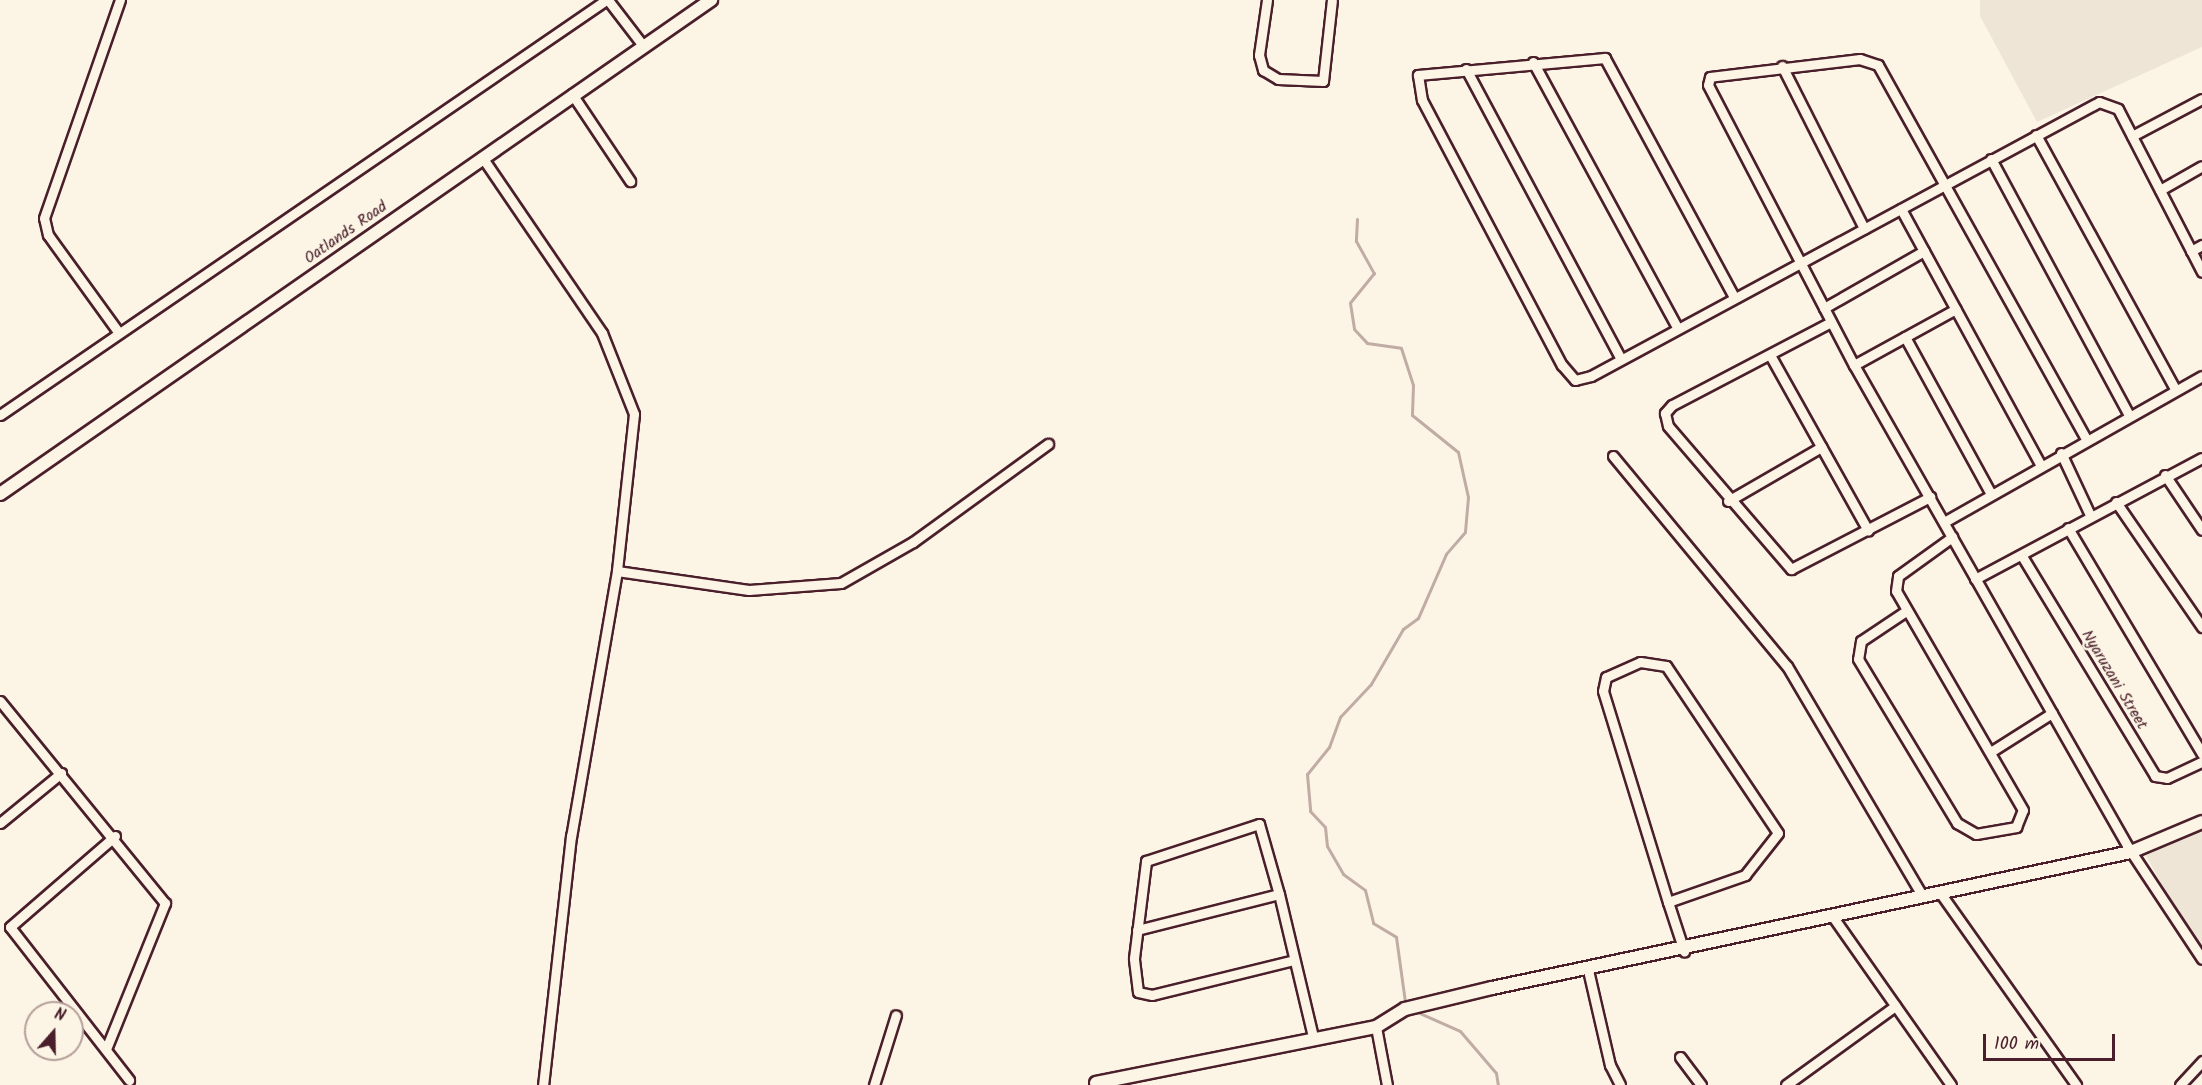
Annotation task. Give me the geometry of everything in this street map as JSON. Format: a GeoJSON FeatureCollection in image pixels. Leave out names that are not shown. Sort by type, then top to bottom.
{"type":"FeatureCollection","features":[{"type":"Feature","properties":{"kind":"street"},"geometry":{"type":"LineString","coordinates":[[119,333],[48,235],[44,218],[120,0]]}},
{"type":"Feature","properties":{"kind":"street"},"geometry":{"type":"LineString","coordinates":[[0,415],[607,0],[644,47]]}},
{"type":"Feature","properties":{"kind":"street","name":"Oatlands Road"},"geometry":{"type":"LineString","coordinates":[[0,494],[572,94],[711,0]]}},
{"type":"Feature","properties":{"kind":"street"},"geometry":{"type":"LineString","coordinates":[[1267,0],[1259,55],[1263,70],[1278,80],[1323,81],[1332,0]]}},
{"type":"Feature","properties":{"kind":"street"},"geometry":{"type":"LineString","coordinates":[[1734,297],[1610,61],[1588,55],[1422,72],[1418,91],[1571,378],[1581,380],[1901,209],[1946,182],[2106,102],[2118,109],[2202,272]]}},
{"type":"Feature","properties":{"kind":"street"},"geometry":{"type":"LineString","coordinates":[[2085,437],[1946,182],[1878,65],[1860,59],[1719,72],[1708,85],[1854,365],[2131,852],[2202,959]]}},
{"type":"Feature","properties":{"kind":"street"},"geometry":{"type":"LineString","coordinates":[[1533,62],[1677,327]]}},
{"type":"Feature","properties":{"kind":"street"},"geometry":{"type":"LineString","coordinates":[[1782,66],[1864,228]]}},
{"type":"Feature","properties":{"kind":"street"},"geometry":{"type":"LineString","coordinates":[[1466,69],[1621,359]]}},
{"type":"Feature","properties":{"kind":"street"},"geometry":{"type":"LineString","coordinates":[[572,94],[630,181]]}},
{"type":"Feature","properties":{"kind":"street"},"geometry":{"type":"LineString","coordinates":[[2132,136],[2202,99]]}},
{"type":"Feature","properties":{"kind":"street"},"geometry":{"type":"LineString","coordinates":[[2036,135],[2175,388]]}},
{"type":"Feature","properties":{"kind":"street"},"geometry":{"type":"LineString","coordinates":[[482,157],[602,333],[629,397],[635,432],[617,571],[571,836],[543,1085]]}},
{"type":"Feature","properties":{"kind":"street"},"geometry":{"type":"LineString","coordinates":[[1992,159],[2129,416]]}},
{"type":"Feature","properties":{"kind":"street"},"geometry":{"type":"LineString","coordinates":[[2160,190],[2202,166]]}},
{"type":"Feature","properties":{"kind":"street"},"geometry":{"type":"LineString","coordinates":[[1901,209],[2040,464]]}},
{"type":"Feature","properties":{"kind":"street"},"geometry":{"type":"LineString","coordinates":[[2191,251],[2202,245]]}},
{"type":"Feature","properties":{"kind":"street"},"geometry":{"type":"LineString","coordinates":[[1824,308],[1924,251]]}},
{"type":"Feature","properties":{"kind":"street"},"geometry":{"type":"LineString","coordinates":[[1854,365],[1956,309]]}},
{"type":"Feature","properties":{"kind":"street"},"geometry":{"type":"LineString","coordinates":[[1831,321],[1665,413],[1668,426],[1728,501],[1791,569],[1930,497]]}},
{"type":"Feature","properties":{"kind":"street"},"geometry":{"type":"LineString","coordinates":[[1905,337],[1990,492]]}},
{"type":"Feature","properties":{"kind":"street"},"geometry":{"type":"LineString","coordinates":[[1770,355],[1868,530]]}},
{"type":"Feature","properties":{"kind":"street"},"geometry":{"type":"LineString","coordinates":[[1944,522],[1990,492],[2061,453],[2085,437],[2129,416],[2175,388],[2202,376]]}},
{"type":"Feature","properties":{"kind":"street"},"geometry":{"type":"LineString","coordinates":[[617,571],[749,590],[841,583],[913,542],[1048,444]]}},
{"type":"Feature","properties":{"kind":"street"},"geometry":{"type":"LineString","coordinates":[[1728,501],[1821,447]]}},
{"type":"Feature","properties":{"kind":"street"},"geometry":{"type":"LineString","coordinates":[[2061,453],[2090,515]]}},
{"type":"Feature","properties":{"kind":"street"},"geometry":{"type":"LineString","coordinates":[[1612,456],[1787,666],[1923,897]]}},
{"type":"Feature","properties":{"kind":"street"},"geometry":{"type":"LineString","coordinates":[[1975,579],[2022,556],[2090,515],[2165,475],[2202,458]]}},
{"type":"Feature","properties":{"kind":"street"},"geometry":{"type":"LineString","coordinates":[[2165,475],[2202,530]]}},
{"type":"Feature","properties":{"kind":"street"},"geometry":{"type":"LineString","coordinates":[[2116,502],[2202,627]]}},
{"type":"Feature","properties":{"kind":"street"},"geometry":{"type":"LineString","coordinates":[[2068,528],[2202,754]]}},
{"type":"Feature","properties":{"kind":"street"},"geometry":{"type":"LineString","coordinates":[[1906,611],[1861,641],[1858,659],[1958,824],[1976,834],[2007,830],[2023,819],[1992,751],[1896,591],[1898,576],[1953,537]]}},
{"type":"Feature","properties":{"kind":"street","name":"Nyaruzani Street"},"geometry":{"type":"LineString","coordinates":[[2022,556],[2155,776],[2168,778],[2202,762]]}},
{"type":"Feature","properties":{"kind":"street"},"geometry":{"type":"LineString","coordinates":[[1668,902],[1745,875],[1778,833],[1666,666],[1640,662],[1606,677],[1603,691],[1668,902],[1684,951]]}},
{"type":"Feature","properties":{"kind":"street"},"geometry":{"type":"LineString","coordinates":[[0,701],[115,837],[165,903],[106,1049]]}},
{"type":"Feature","properties":{"kind":"street"},"geometry":{"type":"LineString","coordinates":[[1992,751],[2052,713]]}},
{"type":"Feature","properties":{"kind":"street"},"geometry":{"type":"LineString","coordinates":[[0,823],[61,773]]}},
{"type":"Feature","properties":{"kind":"street"},"geometry":{"type":"LineString","coordinates":[[1096,1084],[1313,1037],[1376,1027],[1405,1009],[1684,951],[2131,852],[2202,822]]}},
{"type":"Feature","properties":{"kind":"street"},"geometry":{"type":"LineString","coordinates":[[1294,960],[1147,995],[1135,987],[1137,930],[1144,868],[1152,855],[1259,824],[1279,894],[1313,1037]]}},
{"type":"Feature","properties":{"kind":"street"},"geometry":{"type":"LineString","coordinates":[[115,837],[10,927],[129,1080]]}},
{"type":"Feature","properties":{"kind":"street"},"geometry":{"type":"LineString","coordinates":[[1137,930],[1279,894]]}},
{"type":"Feature","properties":{"kind":"street"},"geometry":{"type":"LineString","coordinates":[[1941,894],[2076,1085]]}},
{"type":"Feature","properties":{"kind":"street"},"geometry":{"type":"LineString","coordinates":[[1833,917],[1951,1085]]}},
{"type":"Feature","properties":{"kind":"street"},"geometry":{"type":"LineString","coordinates":[[1588,970],[1610,1065],[1620,1085]]}},
{"type":"Feature","properties":{"kind":"street"},"geometry":{"type":"LineString","coordinates":[[1786,1085],[1895,1005]]}},
{"type":"Feature","properties":{"kind":"street"},"geometry":{"type":"LineString","coordinates":[[874,1085],[896,1015]]}},
{"type":"Feature","properties":{"kind":"street"},"geometry":{"type":"LineString","coordinates":[[1376,1027],[1386,1085]]}},
{"type":"Feature","properties":{"kind":"street"},"geometry":{"type":"LineString","coordinates":[[1680,1057],[1701,1085]]}},
{"type":"Feature","properties":{"kind":"street"},"geometry":{"type":"LineString","coordinates":[[2180,1085],[2202,1061]]}},
{"type":"Feature","properties":{"kind":"shaded area"},"geometry":{"type":"Polygon","coordinates":[[[1980,0],[2202,0],[2202,47],[2037,122],[1980,16],[1980,0]]]}},
{"type":"Feature","properties":{"kind":"shaded area"},"geometry":{"type":"Polygon","coordinates":[[[2202,826],[2202,949],[2199,951],[2145,854],[2202,826]]]}},
{"type":"Feature","properties":{"kind":"waterway"},"geometry":{"type":"LineString","coordinates":[[1357,219],[1356,241],[1374,273],[1350,303],[1354,329],[1367,343],[1401,348],[1413,385],[1412,415],[1458,452],[1468,497],[1465,532],[1446,554],[1418,618],[1403,629],[1371,684],[1340,717],[1329,747],[1307,774],[1310,811],[1325,827],[1327,846],[1343,874],[1365,890],[1373,923],[1396,937],[1405,1002]]}},
{"type":"Feature","properties":{"kind":"waterway"},"geometry":{"type":"LineString","coordinates":[[1415,1011],[1460,1031],[1496,1073],[1498,1085]]}}]}
